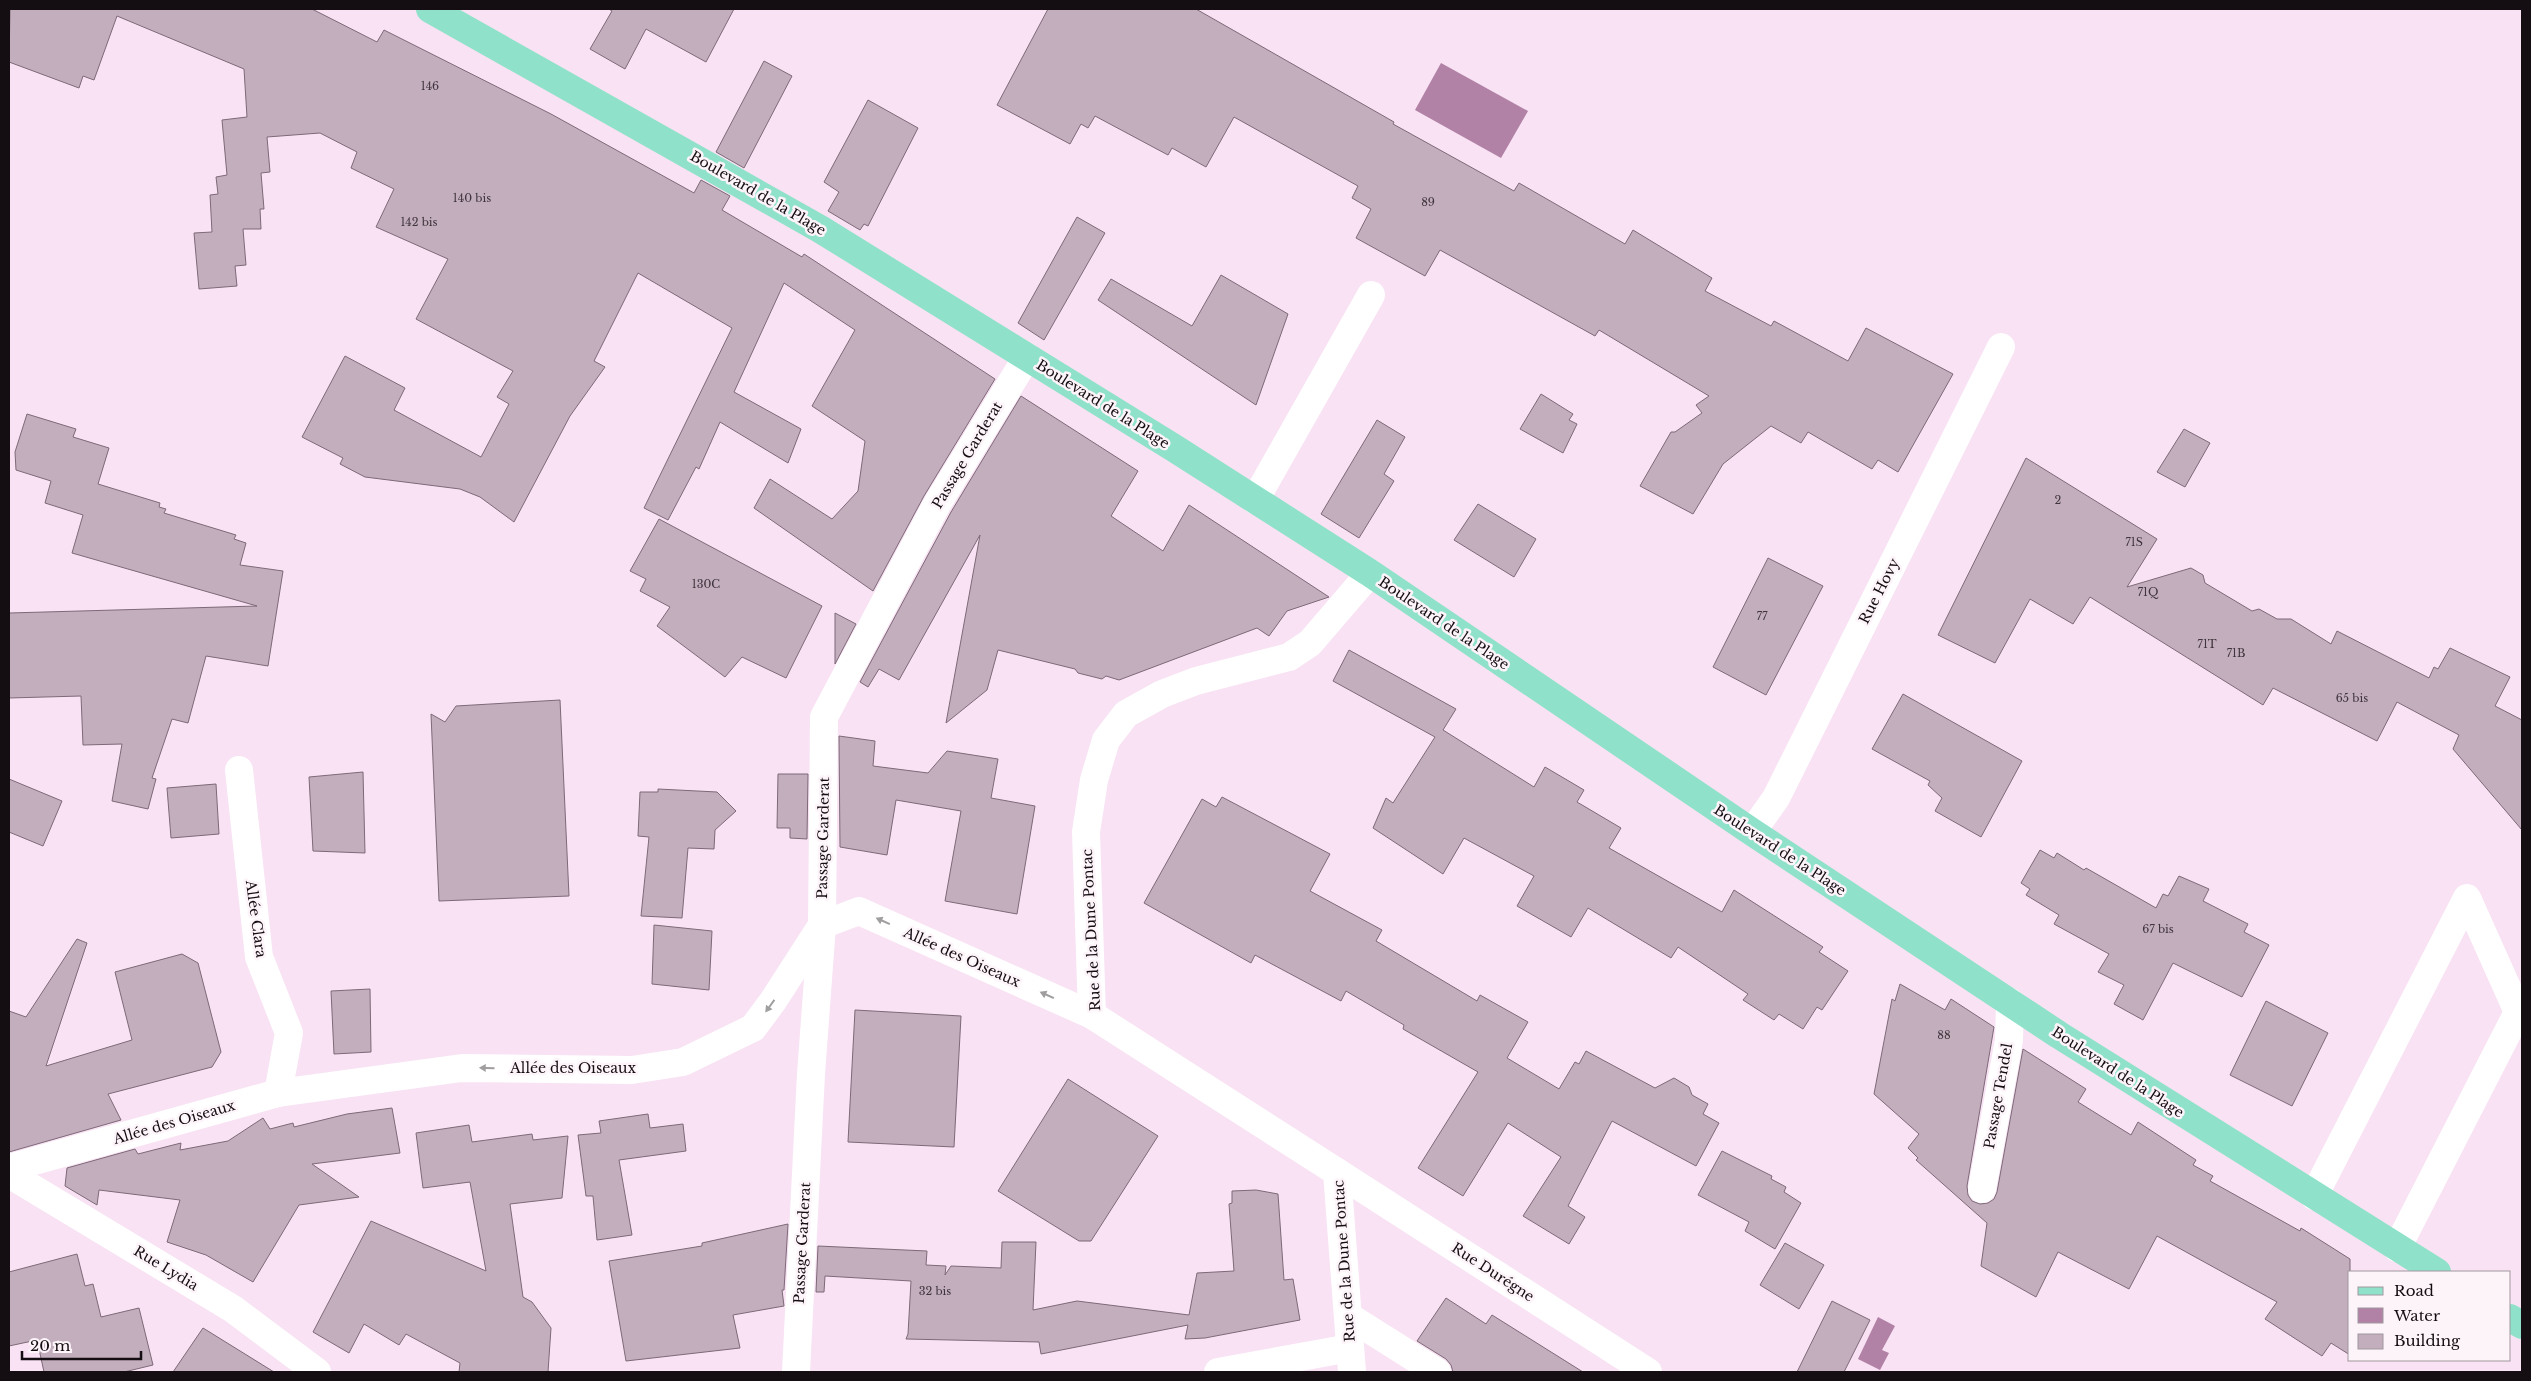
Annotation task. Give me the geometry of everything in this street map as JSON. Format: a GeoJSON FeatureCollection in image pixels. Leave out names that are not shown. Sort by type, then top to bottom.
{"type":"FeatureCollection","features":[{"type":"Feature","properties":{"kind":"main road","name":"Boulevard de la Plage"},"geometry":{"type":"LineString","coordinates":[[430,9],[820,229],[1255,500],[1370,574],[1752,832],[2010,1002],[2434,1271]]}},
{"type":"Feature","properties":{"kind":"main road"},"geometry":{"type":"LineString","coordinates":[[2511,1319],[2522,1325]]}},
{"type":"Feature","properties":{"kind":"street"},"geometry":{"type":"LineString","coordinates":[[1255,500],[1371,295]]}},
{"type":"Feature","properties":{"kind":"street","name":"Rue Hovy"},"geometry":{"type":"LineString","coordinates":[[1752,832],[1780,789],[2001,348]]}},
{"type":"Feature","properties":{"kind":"street","name":"Passage Garderat"},"geometry":{"type":"LineString","coordinates":[[796,1372],[811,1074],[822,925],[824,717],[937,504],[1027,357]]}},
{"type":"Feature","properties":{"kind":"street","name":"Rue de la Dune Pontac"},"geometry":{"type":"LineString","coordinates":[[1351,1360],[1337,1172],[1092,1015],[1086,832],[1094,780],[1106,740],[1126,714],[1162,694],[1196,681],[1289,657],[1310,643],[1370,574]]}},
{"type":"Feature","properties":{"kind":"street","name":"Allée Clara"},"geometry":{"type":"LineString","coordinates":[[239,770],[259,956],[289,1033],[278,1093]]}},
{"type":"Feature","properties":{"kind":"street"},"geometry":{"type":"LineString","coordinates":[[2314,1196],[2468,898],[2518,1012],[2397,1248]]}},
{"type":"Feature","properties":{"kind":"street","name":"Allée des Oiseaux"},"geometry":{"type":"LineString","coordinates":[[9,1168],[278,1093],[462,1068],[632,1070],[683,1062],[753,1028],[822,925],[859,910],[1092,1015]]}},
{"type":"Feature","properties":{"kind":"street","name":"Passage Tendel"},"geometry":{"type":"LineString","coordinates":[[1982,1189],[2009,1040],[2010,1002]]}},
{"type":"Feature","properties":{"kind":"street","name":"Rue Durégne"},"geometry":{"type":"LineString","coordinates":[[1337,1172],[1648,1372]]}},
{"type":"Feature","properties":{"kind":"street","name":"Rue Lydia"},"geometry":{"type":"LineString","coordinates":[[9,1174],[233,1309],[316,1372]]}},
{"type":"Feature","properties":{"kind":"street"},"geometry":{"type":"LineString","coordinates":[[1348,1316],[1437,1372]]}},
{"type":"Feature","properties":{"kind":"street"},"geometry":{"type":"LineString","coordinates":[[1218,1372],[1351,1360]]}},
{"type":"Feature","properties":{"kind":"water"},"geometry":{"type":"Polygon","coordinates":[[[1441,63],[1528,111],[1501,158],[1415,110],[1441,63]]]}},
{"type":"Feature","properties":{"kind":"water"},"geometry":{"type":"Polygon","coordinates":[[[1878,1317],[1895,1326],[1882,1350],[1889,1353],[1880,1370],[1858,1359],[1878,1317]]]}},
{"type":"Feature","properties":{"kind":"building"},"geometry":{"type":"Polygon","coordinates":[[[10,9],[312,9],[377,42],[384,30],[551,114],[694,193],[701,180],[730,196],[722,210],[802,257],[804,254],[995,379],[924,496],[873,591],[754,508],[770,479],[832,519],[858,491],[865,441],[812,406],[855,330],[784,283],[734,392],[801,429],[788,463],[720,422],[699,469],[696,467],[668,520],[644,508],[732,328],[638,273],[594,361],[605,367],[570,416],[514,522],[480,497],[460,489],[365,477],[340,464],[343,458],[302,437],[345,356],[405,388],[394,410],[481,457],[509,404],[497,397],[513,371],[416,319],[448,259],[376,227],[394,189],[351,168],[357,152],[320,133],[267,137],[270,172],[261,173],[264,209],[260,209],[261,229],[243,229],[246,265],[235,266],[237,286],[199,289],[194,233],[212,232],[210,195],[218,194],[216,177],[227,175],[222,120],[247,117],[244,69],[117,16],[94,80],[83,76],[79,88],[9,62],[10,9]]]}},
{"type":"Feature","properties":{"kind":"building"},"geometry":{"type":"Polygon","coordinates":[[[609,9],[734,9],[706,62],[646,29],[625,69],[590,49],[612,11],[609,9]]]}},
{"type":"Feature","properties":{"kind":"building"},"geometry":{"type":"Polygon","coordinates":[[[1048,9],[1196,9],[1394,122],[1393,124],[1514,191],[1519,183],[1625,244],[1633,230],[1712,278],[1705,291],[1771,326],[1774,321],[1848,361],[1866,328],[1953,374],[1898,472],[1878,460],[1872,469],[1808,432],[1801,443],[1771,426],[1723,464],[1693,514],[1640,486],[1671,432],[1675,432],[1702,413],[1696,405],[1709,396],[1599,330],[1595,336],[1440,250],[1425,276],[1356,238],[1371,209],[1352,198],[1358,186],[1234,117],[1206,167],[1172,148],[1168,155],[1095,116],[1088,128],[1081,124],[1070,144],[997,105],[1048,9]]]}},
{"type":"Feature","properties":{"kind":"building"},"geometry":{"type":"Polygon","coordinates":[[[764,61],[792,76],[744,168],[716,152],[764,61]]]}},
{"type":"Feature","properties":{"kind":"building"},"geometry":{"type":"Polygon","coordinates":[[[868,100],[918,128],[868,226],[864,224],[860,230],[828,211],[839,192],[824,182],[868,100]]]}},
{"type":"Feature","properties":{"kind":"building"},"geometry":{"type":"Polygon","coordinates":[[[1077,217],[1105,233],[1044,340],[1018,323],[1077,217]]]}},
{"type":"Feature","properties":{"kind":"building"},"geometry":{"type":"Polygon","coordinates":[[[1221,275],[1288,314],[1256,405],[1098,300],[1111,279],[1192,326],[1221,275]]]}},
{"type":"Feature","properties":{"kind":"building"},"geometry":{"type":"Polygon","coordinates":[[[1541,394],[1573,414],[1569,420],[1577,424],[1563,453],[1520,429],[1541,394]]]}},
{"type":"Feature","properties":{"kind":"building"},"geometry":{"type":"Polygon","coordinates":[[[1021,396],[1138,471],[1111,516],[1163,551],[1189,505],[1329,597],[1287,611],[1269,636],[1257,628],[1119,680],[1106,676],[1102,679],[1078,673],[1075,669],[998,650],[987,690],[946,723],[980,535],[899,680],[879,669],[868,687],[860,682],[951,512],[1021,396]]]}},
{"type":"Feature","properties":{"kind":"building"},"geometry":{"type":"Polygon","coordinates":[[[27,414],[76,429],[73,437],[109,448],[98,484],[160,503],[159,507],[166,509],[164,513],[236,535],[234,539],[246,543],[240,565],[283,571],[268,666],[206,656],[188,723],[172,719],[152,778],[156,779],[148,809],[112,801],[122,744],[83,745],[81,696],[9,698],[9,613],[257,606],[72,553],[83,515],[45,503],[51,481],[16,470],[15,452],[27,414]]]}},
{"type":"Feature","properties":{"kind":"building"},"geometry":{"type":"Polygon","coordinates":[[[1377,420],[1405,437],[1384,474],[1394,481],[1359,538],[1321,514],[1377,420]]]}},
{"type":"Feature","properties":{"kind":"building"},"geometry":{"type":"Polygon","coordinates":[[[2184,429],[2210,443],[2185,487],[2157,472],[2184,429]]]}},
{"type":"Feature","properties":{"kind":"building"},"geometry":{"type":"Polygon","coordinates":[[[2026,458],[2157,539],[2127,587],[2191,568],[2203,575],[2205,583],[2252,611],[2259,609],[2277,619],[2291,619],[2331,644],[2337,631],[2429,678],[2434,667],[2438,669],[2450,648],[2510,677],[2495,706],[2522,720],[2522,830],[2453,749],[2459,735],[2397,702],[2377,741],[2273,688],[2263,705],[2090,597],[2073,624],[2030,599],[1995,663],[1938,635],[2026,458]]]}},
{"type":"Feature","properties":{"kind":"building"},"geometry":{"type":"Polygon","coordinates":[[[1478,504],[1536,539],[1514,577],[1454,540],[1478,504]]]}},
{"type":"Feature","properties":{"kind":"building"},"geometry":{"type":"Polygon","coordinates":[[[659,519],[822,606],[786,678],[742,657],[725,677],[657,626],[670,607],[640,591],[646,579],[630,571],[659,519]]]}},
{"type":"Feature","properties":{"kind":"building"},"geometry":{"type":"Polygon","coordinates":[[[1768,558],[1823,586],[1766,695],[1713,667],[1768,558]]]}},
{"type":"Feature","properties":{"kind":"building"},"geometry":{"type":"Polygon","coordinates":[[[835,613],[856,624],[835,664],[835,613]]]}},
{"type":"Feature","properties":{"kind":"building"},"geometry":{"type":"Polygon","coordinates":[[[1349,650],[1456,709],[1443,730],[1534,787],[1545,767],[1584,790],[1577,802],[1621,828],[1609,848],[1722,912],[1734,890],[1823,947],[1819,952],[1848,971],[1822,1010],[1817,1007],[1803,1029],[1779,1014],[1774,1020],[1743,1000],[1748,994],[1678,947],[1671,958],[1588,908],[1571,937],[1517,906],[1534,876],[1464,838],[1443,874],[1373,828],[1386,798],[1393,803],[1435,737],[1333,681],[1349,650]]]}},
{"type":"Feature","properties":{"kind":"building"},"geometry":{"type":"Polygon","coordinates":[[[1903,694],[2022,761],[1981,837],[1935,811],[1942,798],[1928,785],[1930,781],[1872,749],[1903,694]]]}},
{"type":"Feature","properties":{"kind":"building"},"geometry":{"type":"Polygon","coordinates":[[[560,700],[569,896],[439,901],[431,714],[445,722],[456,706],[560,700]]]}},
{"type":"Feature","properties":{"kind":"building"},"geometry":{"type":"Polygon","coordinates":[[[839,736],[875,741],[873,766],[928,773],[947,751],[998,759],[991,798],[1035,806],[1017,914],[945,901],[961,811],[896,800],[887,855],[840,847],[839,736]]]}},
{"type":"Feature","properties":{"kind":"building"},"geometry":{"type":"Polygon","coordinates":[[[363,772],[365,853],[313,851],[309,777],[363,772]]]}},
{"type":"Feature","properties":{"kind":"building"},"geometry":{"type":"Polygon","coordinates":[[[778,774],[808,774],[807,839],[790,838],[790,828],[777,828],[778,774]]]}},
{"type":"Feature","properties":{"kind":"building"},"geometry":{"type":"Polygon","coordinates":[[[9,779],[62,801],[43,846],[9,832],[9,779]]]}},
{"type":"Feature","properties":{"kind":"building"},"geometry":{"type":"Polygon","coordinates":[[[216,784],[219,834],[171,838],[167,788],[216,784]]]}},
{"type":"Feature","properties":{"kind":"building"},"geometry":{"type":"Polygon","coordinates":[[[658,789],[717,792],[736,811],[715,830],[714,849],[688,848],[682,918],[641,916],[649,837],[638,836],[640,792],[658,792],[658,789]]]}},
{"type":"Feature","properties":{"kind":"building"},"geometry":{"type":"Polygon","coordinates":[[[1222,797],[1330,854],[1310,891],[1382,930],[1376,941],[1477,1001],[1480,995],[1528,1022],[1507,1058],[1559,1089],[1575,1062],[1579,1064],[1586,1051],[1655,1088],[1674,1078],[1689,1087],[1692,1095],[1708,1104],[1703,1114],[1719,1123],[1696,1166],[1612,1121],[1568,1206],[1585,1217],[1569,1244],[1523,1216],[1561,1157],[1508,1123],[1463,1196],[1418,1168],[1478,1072],[1403,1029],[1404,1025],[1346,991],[1341,1001],[1255,955],[1251,963],[1144,903],[1202,799],[1216,807],[1222,797]]]}},
{"type":"Feature","properties":{"kind":"building"},"geometry":{"type":"Polygon","coordinates":[[[2040,850],[2054,858],[2057,853],[2084,870],[2086,868],[2156,908],[2163,894],[2168,896],[2179,876],[2209,889],[2203,901],[2248,924],[2244,932],[2269,945],[2242,997],[2173,963],[2143,1020],[2114,1004],[2124,985],[2098,972],[2109,954],[2054,924],[2059,915],[2026,895],[2030,889],[2021,883],[2040,850]]]}},
{"type":"Feature","properties":{"kind":"building"},"geometry":{"type":"Polygon","coordinates":[[[654,925],[712,931],[709,990],[652,984],[654,925]]]}},
{"type":"Feature","properties":{"kind":"building"},"geometry":{"type":"Polygon","coordinates":[[[77,939],[87,943],[46,1066],[132,1040],[115,972],[182,954],[198,963],[221,1052],[212,1067],[108,1094],[121,1120],[9,1152],[9,1011],[26,1017],[77,939]]]}},
{"type":"Feature","properties":{"kind":"building"},"geometry":{"type":"Polygon","coordinates":[[[1900,984],[1945,1010],[1951,999],[1994,1027],[1967,1186],[1968,1195],[1972,1201],[1980,1204],[1988,1203],[1994,1199],[1997,1192],[2023,1049],[2086,1089],[2078,1102],[2131,1135],[2138,1122],[2196,1160],[2193,1165],[2213,1176],[2210,1181],[2300,1231],[2301,1228],[2350,1259],[2350,1271],[2348,1271],[2348,1354],[2331,1343],[2322,1356],[2265,1319],[2277,1302],[2157,1236],[2129,1289],[2058,1252],[2036,1297],[1981,1266],[1987,1223],[1916,1160],[1918,1158],[1908,1148],[1919,1134],[1874,1094],[1892,999],[1895,1001],[1900,984]]]}},
{"type":"Feature","properties":{"kind":"building"},"geometry":{"type":"Polygon","coordinates":[[[370,989],[371,1052],[334,1054],[331,991],[370,989]]]}},
{"type":"Feature","properties":{"kind":"building"},"geometry":{"type":"Polygon","coordinates":[[[2266,1001],[2328,1033],[2292,1106],[2230,1075],[2266,1001]]]}},
{"type":"Feature","properties":{"kind":"building"},"geometry":{"type":"Polygon","coordinates":[[[855,1010],[961,1016],[954,1147],[848,1142],[855,1010]]]}},
{"type":"Feature","properties":{"kind":"building"},"geometry":{"type":"Polygon","coordinates":[[[1068,1079],[1158,1136],[1091,1241],[1079,1241],[998,1191],[1068,1079]]]}},
{"type":"Feature","properties":{"kind":"building"},"geometry":{"type":"Polygon","coordinates":[[[392,1108],[400,1153],[312,1164],[359,1197],[299,1205],[253,1282],[206,1255],[167,1242],[180,1200],[99,1190],[97,1205],[65,1186],[67,1168],[135,1149],[138,1154],[181,1143],[180,1150],[228,1141],[263,1118],[270,1129],[293,1123],[294,1127],[347,1114],[392,1108]]]}},
{"type":"Feature","properties":{"kind":"building"},"geometry":{"type":"Polygon","coordinates":[[[648,1114],[650,1128],[683,1124],[686,1151],[619,1160],[632,1235],[597,1240],[593,1196],[586,1196],[578,1135],[601,1133],[599,1121],[648,1114]]]}},
{"type":"Feature","properties":{"kind":"building"},"geometry":{"type":"Polygon","coordinates":[[[469,1125],[472,1142],[532,1134],[533,1140],[568,1136],[562,1198],[510,1204],[523,1297],[532,1302],[551,1328],[548,1372],[459,1372],[460,1363],[406,1334],[399,1345],[364,1324],[349,1353],[313,1332],[371,1221],[486,1271],[470,1182],[423,1188],[416,1133],[469,1125]]]}},
{"type":"Feature","properties":{"kind":"building"},"geometry":{"type":"Polygon","coordinates":[[[1722,1151],[1772,1176],[1771,1179],[1786,1187],[1784,1192],[1801,1203],[1775,1249],[1745,1231],[1749,1222],[1698,1195],[1722,1151]]]}},
{"type":"Feature","properties":{"kind":"building"},"geometry":{"type":"Polygon","coordinates":[[[1256,1190],[1278,1194],[1284,1280],[1293,1279],[1300,1320],[1205,1338],[1185,1339],[1188,1325],[1041,1354],[1039,1342],[906,1339],[908,1334],[911,1281],[825,1276],[824,1292],[816,1292],[818,1246],[927,1251],[926,1265],[946,1266],[945,1275],[951,1266],[1001,1268],[1002,1242],[1036,1242],[1033,1310],[1077,1301],[1189,1315],[1197,1273],[1234,1271],[1229,1204],[1232,1203],[1232,1191],[1256,1190]]]}},
{"type":"Feature","properties":{"kind":"building"},"geometry":{"type":"Polygon","coordinates":[[[788,1224],[784,1290],[782,1290],[784,1306],[733,1315],[740,1348],[626,1361],[609,1261],[702,1246],[702,1243],[788,1224]]]}},
{"type":"Feature","properties":{"kind":"building"},"geometry":{"type":"Polygon","coordinates":[[[1785,1243],[1824,1265],[1799,1309],[1760,1285],[1785,1243]]]}},
{"type":"Feature","properties":{"kind":"building"},"geometry":{"type":"Polygon","coordinates":[[[77,1254],[85,1286],[93,1284],[101,1317],[139,1308],[153,1365],[124,1372],[44,1372],[37,1340],[9,1346],[9,1272],[77,1254]]]}},
{"type":"Feature","properties":{"kind":"building"},"geometry":{"type":"Polygon","coordinates":[[[1446,1298],[1486,1324],[1492,1315],[1583,1372],[1453,1372],[1451,1365],[1446,1359],[1417,1341],[1446,1298]]]}},
{"type":"Feature","properties":{"kind":"building"},"geometry":{"type":"Polygon","coordinates":[[[1832,1301],[1870,1320],[1844,1372],[1797,1372],[1832,1301]]]}},
{"type":"Feature","properties":{"kind":"building"},"geometry":{"type":"Polygon","coordinates":[[[203,1328],[274,1372],[173,1372],[203,1328]]]}}]}
